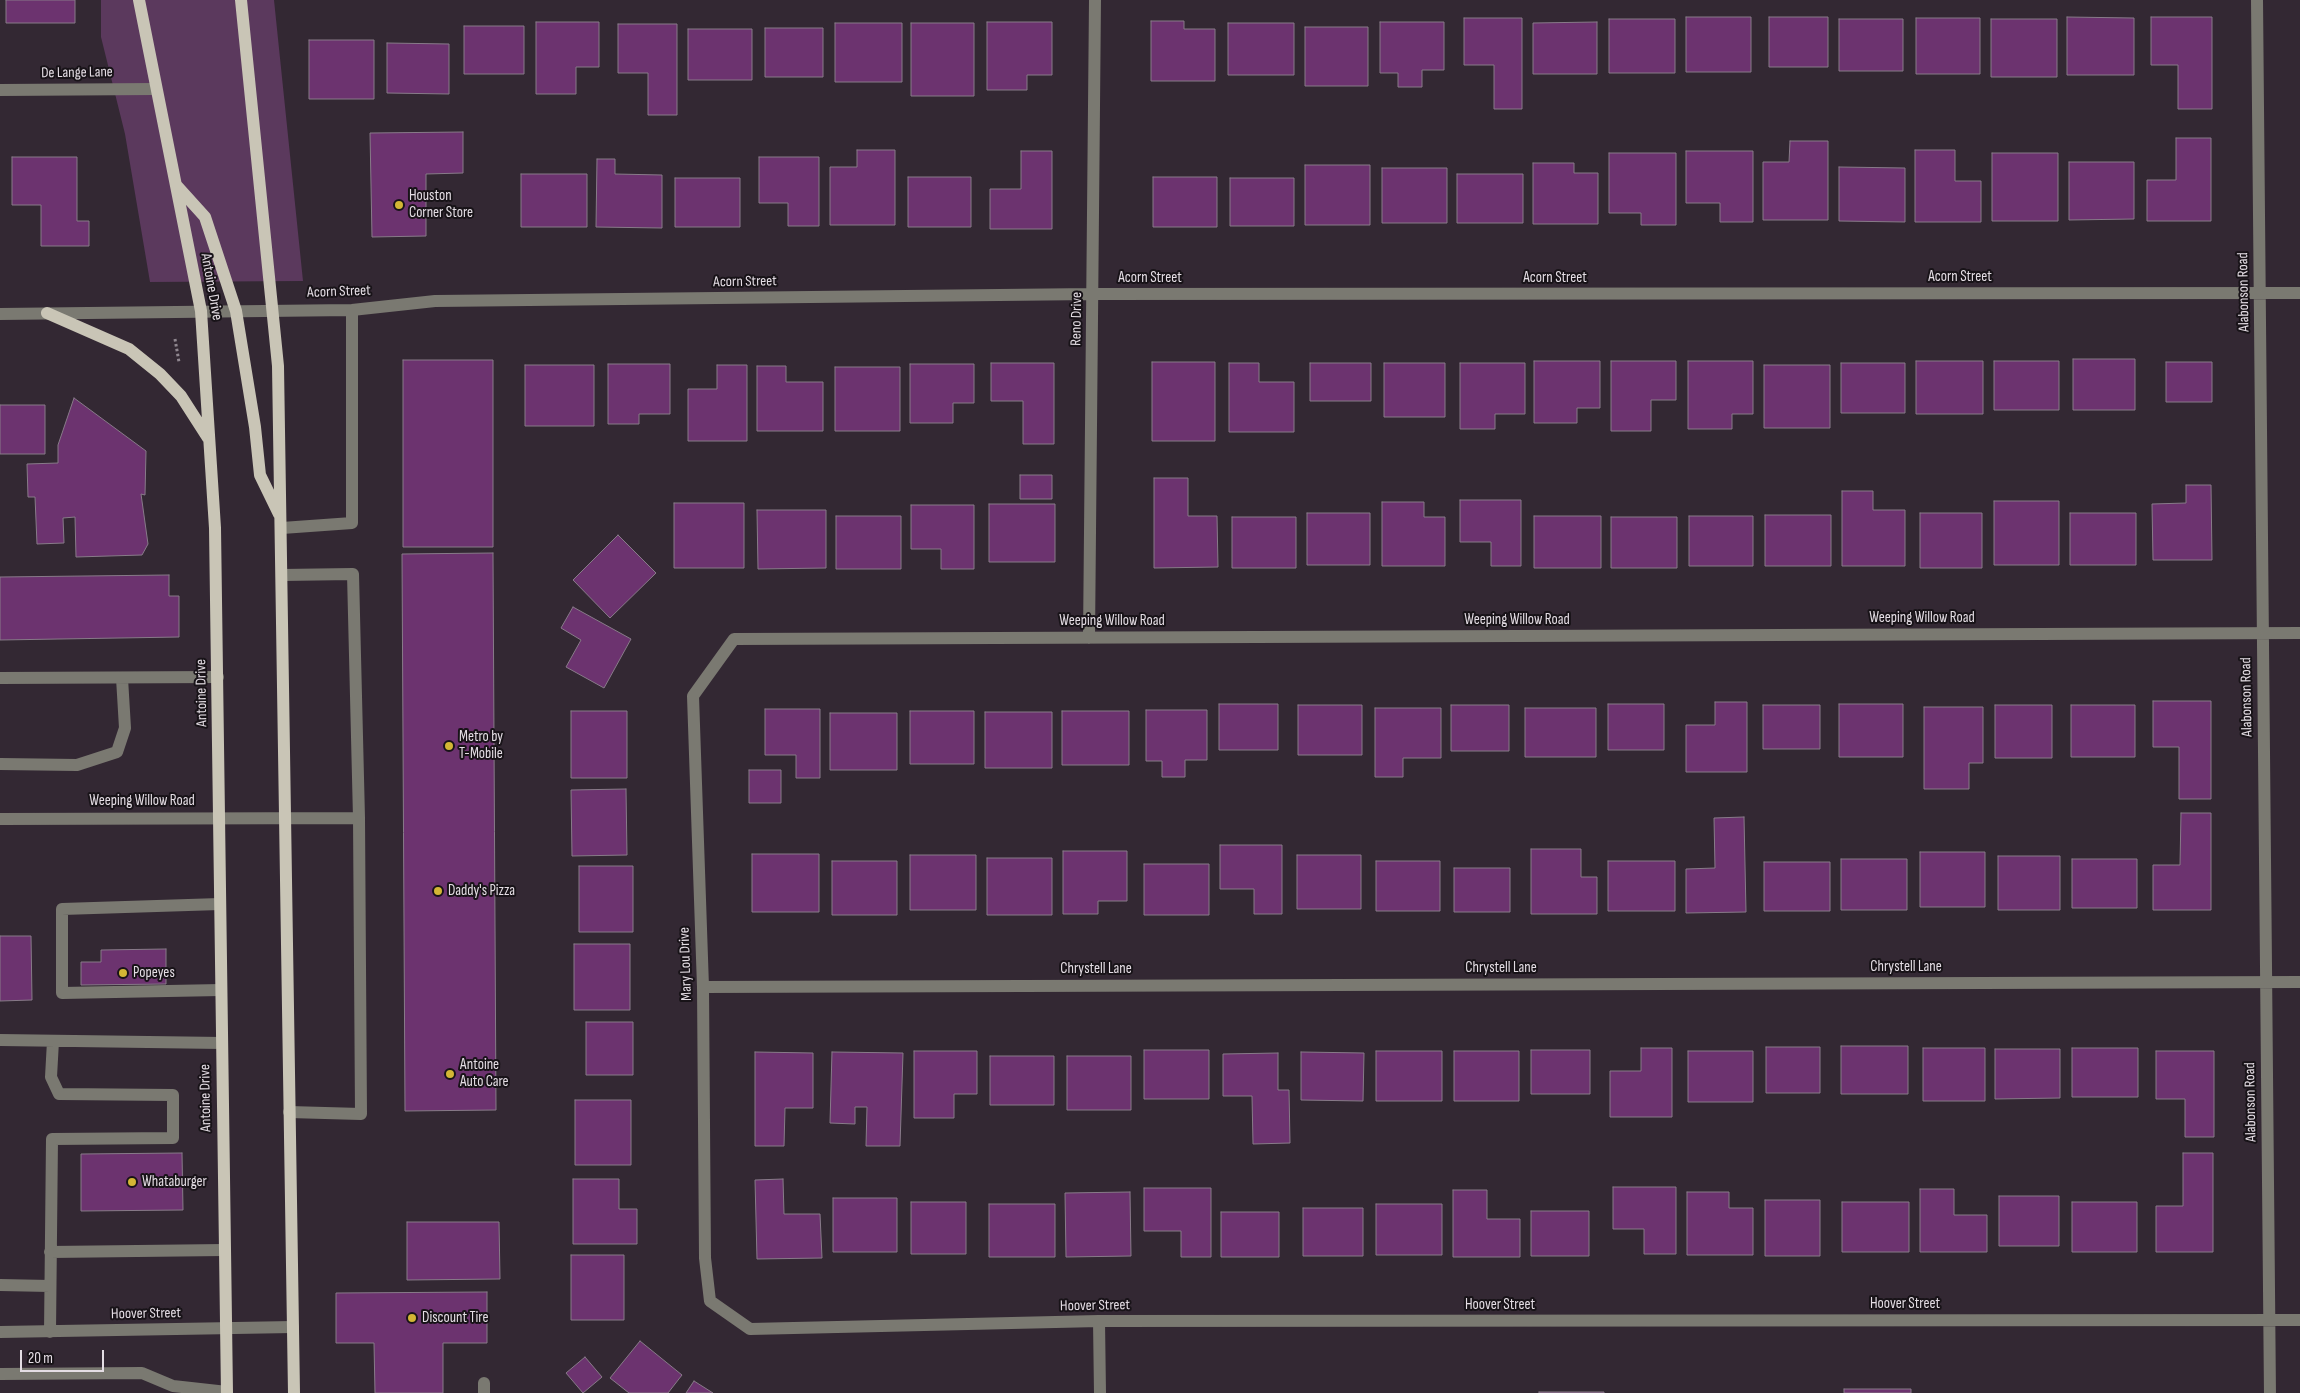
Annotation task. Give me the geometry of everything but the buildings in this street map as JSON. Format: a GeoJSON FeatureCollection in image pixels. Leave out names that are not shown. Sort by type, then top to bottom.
{"type":"FeatureCollection","features":[{"type":"Feature","properties":{"kind":"main road","name":"Antoine Drive"},"geometry":{"type":"LineString","coordinates":[[139,0],[155,89],[201,311],[210,440],[215,528],[218,677],[227,1392]]}},
{"type":"Feature","properties":{"kind":"main road"},"geometry":{"type":"LineString","coordinates":[[241,0],[278,366],[294,1393]]}},
{"type":"Feature","properties":{"kind":"main road"},"geometry":{"type":"LineString","coordinates":[[176,186],[205,216],[236,311],[255,427],[260,475],[281,523]]}},
{"type":"Feature","properties":{"kind":"main road"},"geometry":{"type":"LineString","coordinates":[[47,313],[129,349],[160,374],[181,396],[210,440]]}},
{"type":"Feature","properties":{"kind":"street","name":"Reno Drive"},"geometry":{"type":"LineString","coordinates":[[1089,638],[1095,0]]}},
{"type":"Feature","properties":{"kind":"street","name":"Alabonson Road"},"geometry":{"type":"LineString","coordinates":[[2258,0],[2270,1393]]}},
{"type":"Feature","properties":{"kind":"street","name":"De Lange Lane"},"geometry":{"type":"LineString","coordinates":[[0,90],[155,89]]}},
{"type":"Feature","properties":{"kind":"street","name":"Acorn Street"},"geometry":{"type":"LineString","coordinates":[[0,314],[352,310],[434,301],[1093,294],[2300,293]]}},
{"type":"Feature","properties":{"kind":"street"},"geometry":{"type":"LineString","coordinates":[[281,523],[352,523],[352,310]]}},
{"type":"Feature","properties":{"kind":"street"},"geometry":{"type":"LineString","coordinates":[[282,575],[353,574],[359,818],[361,1114],[289,1112]]}},
{"type":"Feature","properties":{"kind":"street","name":"Weeping Willow Road"},"geometry":{"type":"LineString","coordinates":[[734,639],[2300,633]]}},
{"type":"Feature","properties":{"kind":"street","name":"Mary Lou Drive"},"geometry":{"type":"LineString","coordinates":[[710,1301],[705,1258],[703,987],[693,696],[734,639]]}},
{"type":"Feature","properties":{"kind":"street"},"geometry":{"type":"LineString","coordinates":[[0,678],[218,677]]}},
{"type":"Feature","properties":{"kind":"street"},"geometry":{"type":"LineString","coordinates":[[0,764],[77,765],[117,752],[125,728],[122,678]]}},
{"type":"Feature","properties":{"kind":"street","name":"Weeping Willow Road"},"geometry":{"type":"LineString","coordinates":[[0,819],[359,818]]}},
{"type":"Feature","properties":{"kind":"street"},"geometry":{"type":"LineString","coordinates":[[220,904],[62,908],[62,993],[221,990]]}},
{"type":"Feature","properties":{"kind":"street","name":"Chrystell Lane"},"geometry":{"type":"LineString","coordinates":[[703,987],[2300,982]]}},
{"type":"Feature","properties":{"kind":"street"},"geometry":{"type":"LineString","coordinates":[[0,1040],[222,1043]]}},
{"type":"Feature","properties":{"kind":"street"},"geometry":{"type":"LineString","coordinates":[[50,1332],[52,1139],[174,1138],[173,1095],[59,1094],[51,1077],[53,1041]]}},
{"type":"Feature","properties":{"kind":"street"},"geometry":{"type":"LineString","coordinates":[[50,1252],[224,1250]]}},
{"type":"Feature","properties":{"kind":"street"},"geometry":{"type":"LineString","coordinates":[[0,1285],[50,1286]]}},
{"type":"Feature","properties":{"kind":"street","name":"Hoover Street"},"geometry":{"type":"LineString","coordinates":[[710,1301],[750,1329],[1099,1321],[2300,1320]]}},
{"type":"Feature","properties":{"kind":"street"},"geometry":{"type":"LineString","coordinates":[[1099,1321],[1100,1393]]}},
{"type":"Feature","properties":{"kind":"street","name":"Hoover Street"},"geometry":{"type":"LineString","coordinates":[[0,1332],[293,1327]]}},
{"type":"Feature","properties":{"kind":"street"},"geometry":{"type":"LineString","coordinates":[[0,1374],[142,1373],[173,1386],[227,1392]]}},
{"type":"Feature","properties":{"kind":"path"},"geometry":{"type":"LineString","coordinates":[[176,339],[179,362]]}},
{"type":"Feature","properties":{"kind":"shaded area"},"geometry":{"type":"Polygon","coordinates":[[[101,0],[274,0],[303,281],[150,282],[125,134],[101,37],[101,0]]]}},
{"type":"Feature","properties":{"kind":"place","name":"Houston Corner Store"},"geometry":{"type":"Point","coordinates":[399,205]}},
{"type":"Feature","properties":{"kind":"place","name":"Metro by T-Mobile"},"geometry":{"type":"Point","coordinates":[449,746]}},
{"type":"Feature","properties":{"kind":"place","name":"Daddy's Pizza"},"geometry":{"type":"Point","coordinates":[438,891]}},
{"type":"Feature","properties":{"kind":"place","name":"Popeyes"},"geometry":{"type":"Point","coordinates":[123,973]}},
{"type":"Feature","properties":{"kind":"place","name":"Antoine Auto Care"},"geometry":{"type":"Point","coordinates":[450,1074]}},
{"type":"Feature","properties":{"kind":"place","name":"Whataburger"},"geometry":{"type":"Point","coordinates":[132,1182]}},
{"type":"Feature","properties":{"kind":"place","name":"Discount Tire"},"geometry":{"type":"Point","coordinates":[412,1318]}}]}
